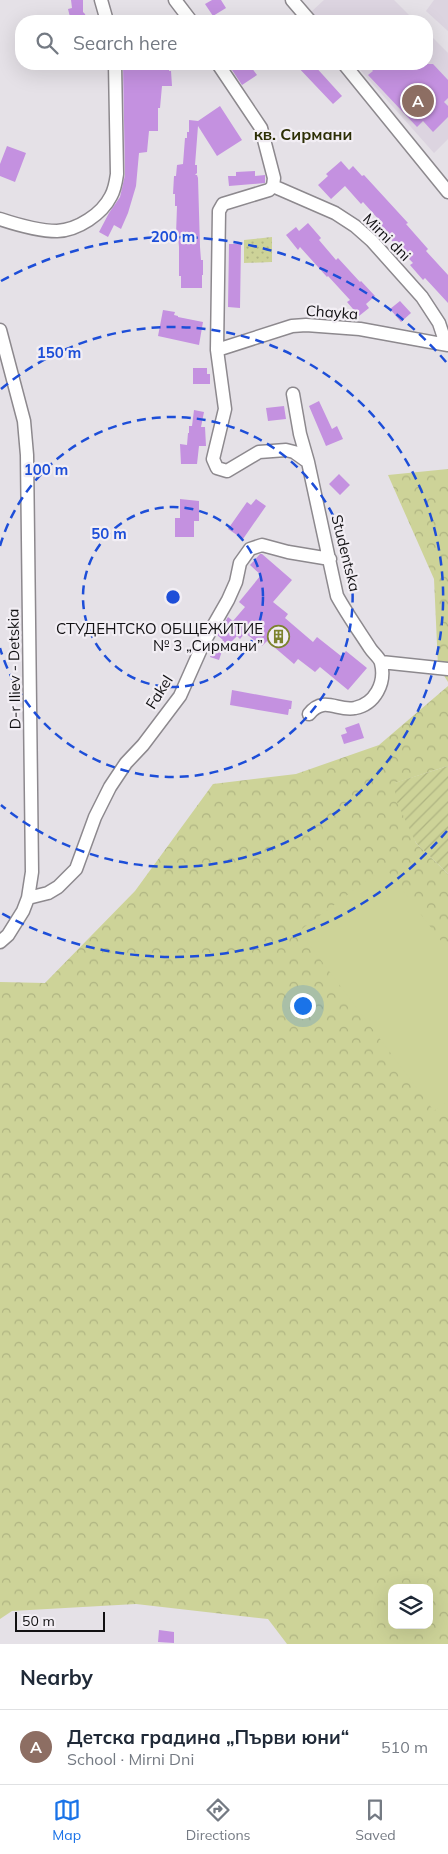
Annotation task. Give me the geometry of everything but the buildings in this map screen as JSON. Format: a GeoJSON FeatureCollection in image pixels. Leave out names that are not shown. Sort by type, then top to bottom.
{"type":"FeatureCollection","features":[{"type":"Feature","properties":{"kind":"street"},"geometry":{"type":"LineString","coordinates":[[102,0],[106,15]]}},
{"type":"Feature","properties":{"kind":"street"},"geometry":{"type":"LineString","coordinates":[[175,0],[186,15]]}},
{"type":"Feature","properties":{"kind":"street"},"geometry":{"type":"LineString","coordinates":[[292,0],[305,15]]}},
{"type":"Feature","properties":{"kind":"street"},"geometry":{"type":"LineString","coordinates":[[0,219],[37,230],[59,231],[76,226],[104,208],[114,188],[117,174],[115,70]]}},
{"type":"Feature","properties":{"kind":"street"},"geometry":{"type":"LineString","coordinates":[[222,70],[261,128],[274,178],[273,186],[269,190],[223,204],[219,211],[217,350],[225,409],[214,459],[217,468],[227,470],[259,452],[286,450],[294,452],[308,462]]}},
{"type":"Feature","properties":{"kind":"street"},"geometry":{"type":"LineString","coordinates":[[349,70],[448,192]]}},
{"type":"Feature","properties":{"kind":"street","name":"Mirni dni"},"geometry":{"type":"LineString","coordinates":[[273,186],[335,213],[366,236],[422,297],[439,323],[447,345]]}},
{"type":"Feature","properties":{"kind":"street","name":"Chayka"},"geometry":{"type":"LineString","coordinates":[[217,350],[292,326],[306,325],[360,329],[447,345]]}},
{"type":"Feature","properties":{"kind":"street","name":"D-r Iliev - Detskia"},"geometry":{"type":"LineString","coordinates":[[0,330],[24,421],[27,455],[32,803],[32,872],[28,898],[16,923],[8,935],[0,942]]}},
{"type":"Feature","properties":{"kind":"street","name":"Studentska"},"geometry":{"type":"LineString","coordinates":[[293,394],[300,434],[308,462],[337,596],[381,662]]}},
{"type":"Feature","properties":{"kind":"street","name":"Fakel"},"geometry":{"type":"LineString","coordinates":[[28,898],[53,890],[76,869],[95,817],[110,787],[126,763],[143,745],[180,696],[200,650],[231,594],[240,563],[250,549],[262,545],[330,560]]}},
{"type":"Feature","properties":{"kind":"street"},"geometry":{"type":"LineString","coordinates":[[309,714],[314,707],[327,704],[354,709],[370,702],[379,691],[382,676],[381,662],[448,669]]}},
{"type":"Feature","properties":{"kind":"shaded area"},"geometry":{"type":"Polygon","coordinates":[[[324,0],[394,0],[409,15],[312,15],[310,13],[324,0]]]}},
{"type":"Feature","properties":{"kind":"shaded area"},"geometry":{"type":"Polygon","coordinates":[[[434,0],[448,0],[448,31],[433,17],[433,15],[426,11],[434,0]]]}},
{"type":"Feature","properties":{"kind":"shaded area"},"geometry":{"type":"Polygon","coordinates":[[[433,38],[448,53],[448,139],[434,153],[360,70],[433,70],[433,38]]]}},
{"type":"Feature","properties":{"kind":"green space"},"geometry":{"type":"Polygon","coordinates":[[[272,237],[272,262],[244,263],[244,240],[272,237]]]}},
{"type":"Feature","properties":{"kind":"green space"},"geometry":{"type":"Polygon","coordinates":[[[448,469],[448,682],[438,666],[434,579],[388,475],[448,469]]]}},
{"type":"Feature","properties":{"kind":"green space"},"geometry":{"type":"Polygon","coordinates":[[[448,686],[448,766],[395,783],[416,843],[448,874],[448,1644],[287,1644],[268,1619],[136,1604],[12,1611],[0,1619],[0,982],[45,983],[135,891],[213,784],[296,774],[379,745],[448,686]]]}},
{"type":"Feature","properties":{"kind":"green space"},"geometry":{"type":"Polygon","coordinates":[[[448,766],[448,874],[416,843],[396,800],[394,783],[448,766]]]}},
{"type":"Feature","properties":{"kind":"green space"},"geometry":{"type":"Polygon","coordinates":[[[385,867],[448,950],[448,1101],[434,1111],[299,931],[385,867]]]}},
{"type":"Feature","properties":{"kind":"place","name":"Детска градина „Първи юни“"},"geometry":{"type":"Point","coordinates":[418,101]}},
{"type":"Feature","properties":{"kind":"place","name":"СТУДЕНТСКО ОБЩЕЖИТИЕ № 3 „Сирмани”"},"geometry":{"type":"Point","coordinates":[279,637]}},
{"type":"Feature","properties":{"kind":"district","name":"кв. Сирмани"},"geometry":{"type":"Point","coordinates":[303,134]}}]}
